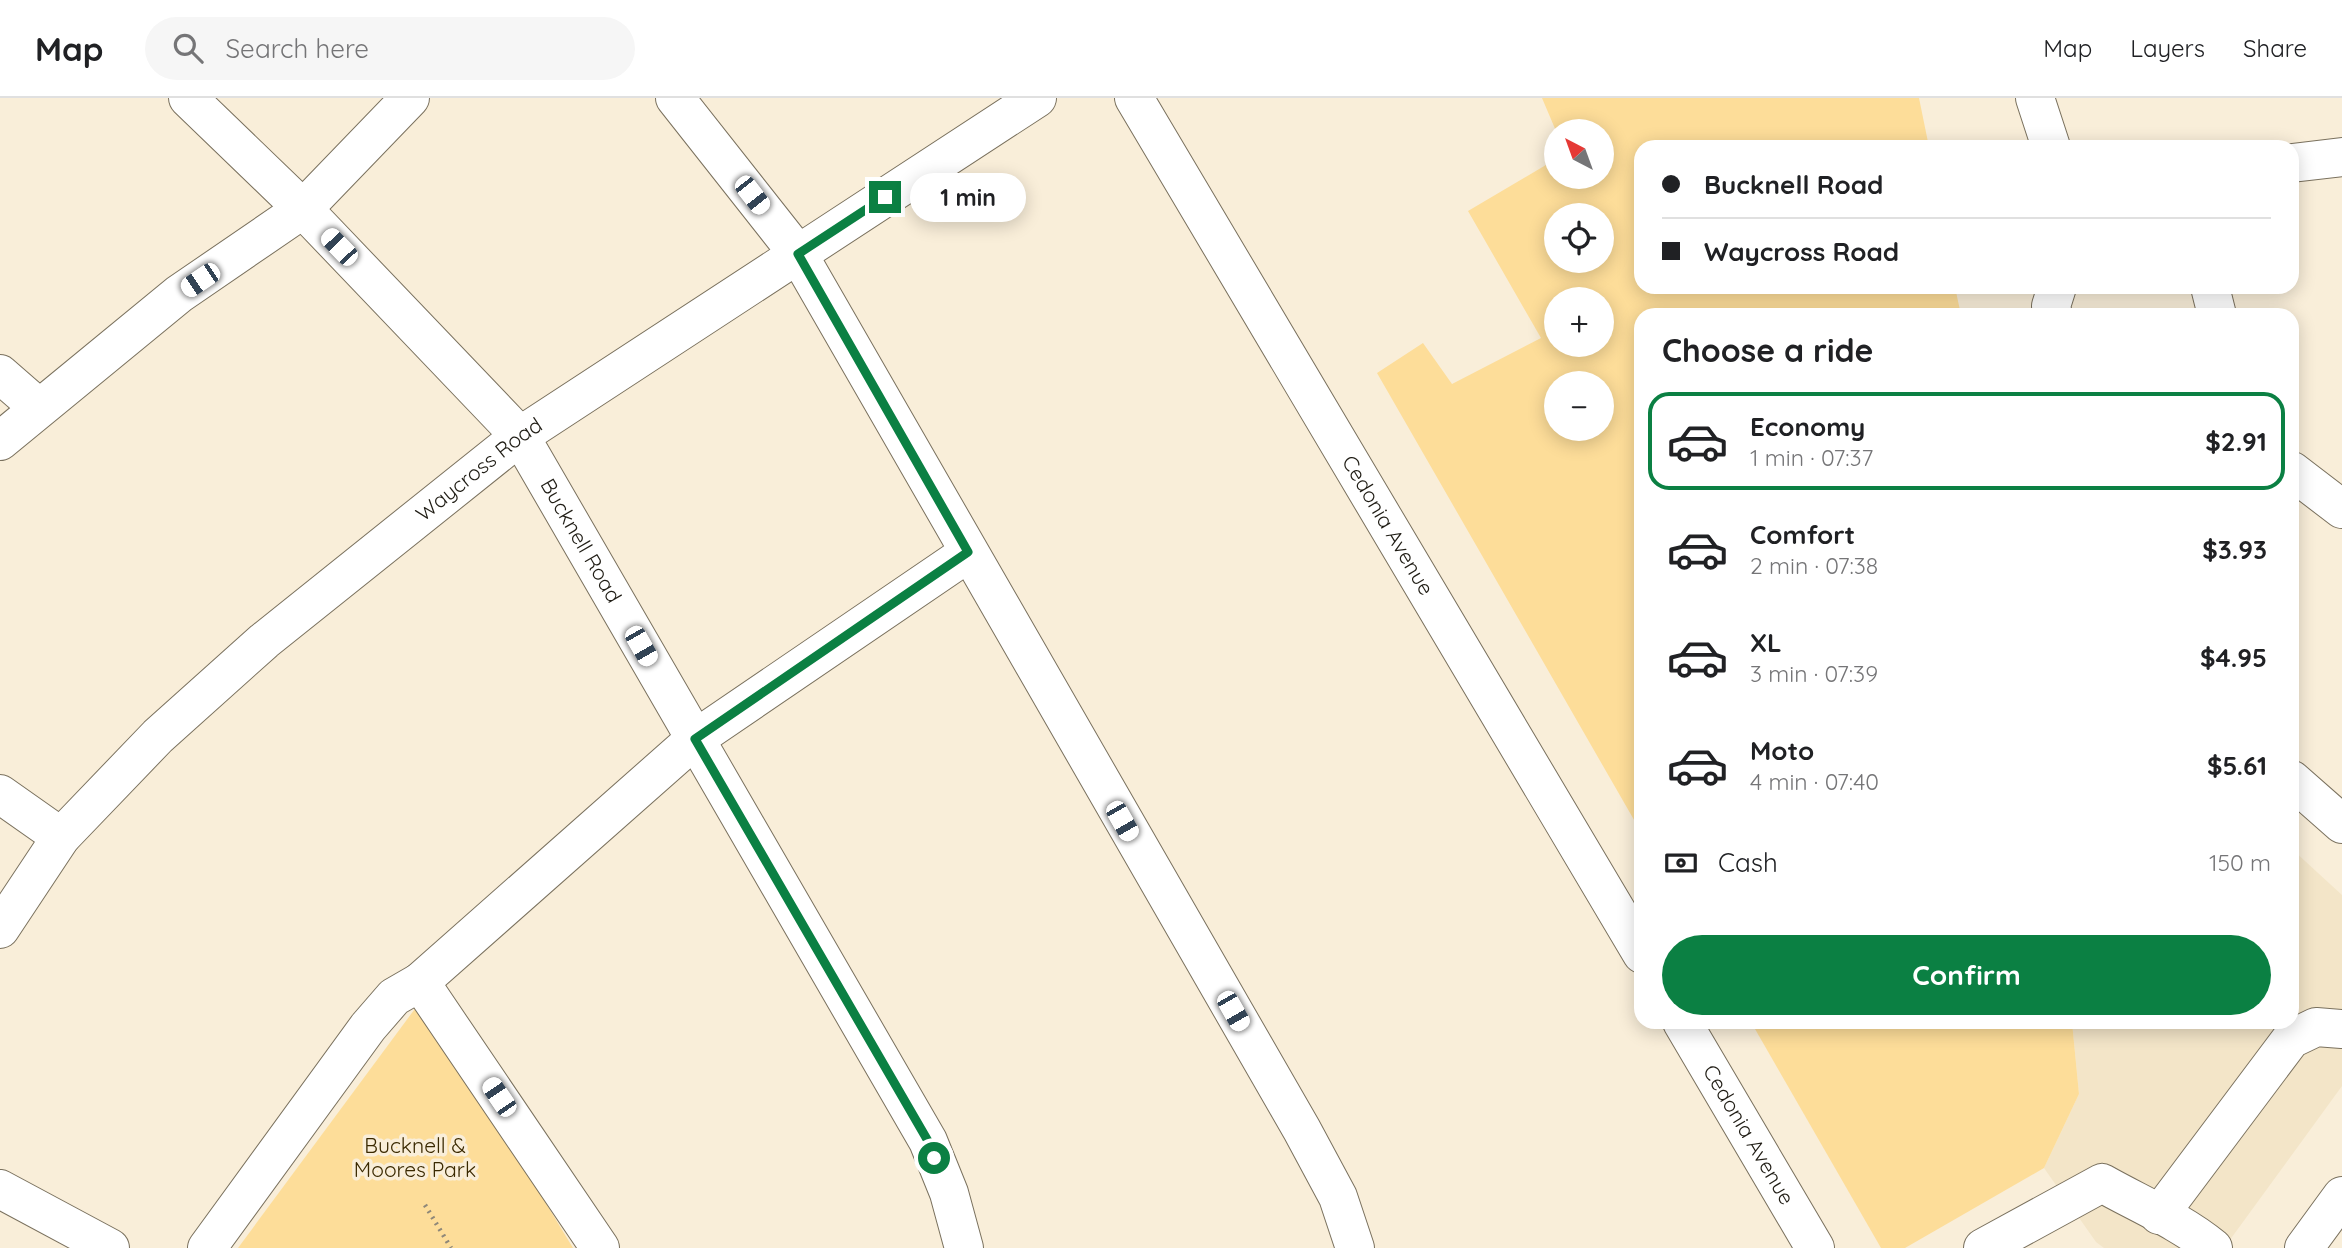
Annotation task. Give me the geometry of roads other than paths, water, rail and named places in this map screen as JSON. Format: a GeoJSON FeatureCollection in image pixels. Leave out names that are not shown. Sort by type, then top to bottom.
{"type":"FeatureCollection","features":[{"type":"Feature","properties":{"kind":"street","name":"Bucknell Road"},"geometry":{"type":"LineString","coordinates":[[188,98],[303,209],[520,436],[928,1141],[948,1193],[964,1248]]}},
{"type":"Feature","properties":{"kind":"street"},"geometry":{"type":"LineString","coordinates":[[0,441],[179,294],[303,209],[411,98]]}},
{"type":"Feature","properties":{"kind":"street"},"geometry":{"type":"LineString","coordinates":[[675,98],[798,254],[1302,1130],[1338,1197],[1355,1248]]}},
{"type":"Feature","properties":{"kind":"street","name":"Waycross Road"},"geometry":{"type":"LineString","coordinates":[[0,929],[61,837],[158,736],[264,641],[520,436],[1037,98]]}},
{"type":"Feature","properties":{"kind":"street","name":"Cedonia Avenue"},"geometry":{"type":"LineString","coordinates":[[1134,98],[1634,941]]}},
{"type":"Feature","properties":{"kind":"street"},"geometry":{"type":"LineString","coordinates":[[2035,98],[2049,140]]}},
{"type":"Feature","properties":{"kind":"street"},"geometry":{"type":"LineString","coordinates":[[2299,162],[2342,157]]}},
{"type":"Feature","properties":{"kind":"street"},"geometry":{"type":"LineString","coordinates":[[0,374],[39,408]]}},
{"type":"Feature","properties":{"kind":"street"},"geometry":{"type":"LineString","coordinates":[[2299,476],[2342,509]]}},
{"type":"Feature","properties":{"kind":"street"},"geometry":{"type":"LineString","coordinates":[[207,1248],[368,1027],[394,997],[420,982],[695,739],[968,552]]}},
{"type":"Feature","properties":{"kind":"street"},"geometry":{"type":"LineString","coordinates":[[2299,786],[2342,824]]}},
{"type":"Feature","properties":{"kind":"street"},"geometry":{"type":"LineString","coordinates":[[0,794],[61,837]]}},
{"type":"Feature","properties":{"kind":"street"},"geometry":{"type":"LineString","coordinates":[[420,982],[600,1248]]}},
{"type":"Feature","properties":{"kind":"street"},"geometry":{"type":"LineString","coordinates":[[2159,1215],[2291,1039],[2316,1027],[2342,1028]]}},
{"type":"Feature","properties":{"kind":"street","name":"Cedonia Avenue"},"geometry":{"type":"LineString","coordinates":[[1686,1029],[1815,1248]]}},
{"type":"Feature","properties":{"kind":"street"},"geometry":{"type":"LineString","coordinates":[[1983,1248],[2102,1183],[2159,1215],[2187,1227],[2213,1248]]}},
{"type":"Feature","properties":{"kind":"street"},"geometry":{"type":"LineString","coordinates":[[0,1189],[110,1248]]}},
{"type":"Feature","properties":{"kind":"street"},"geometry":{"type":"LineString","coordinates":[[2304,1248],[2341,1201]]}},
{"type":"Feature","properties":{"kind":"park label","name":"Bucknell & Moores Park"},"geometry":{"type":"Point","coordinates":[415,1158]}}]}
